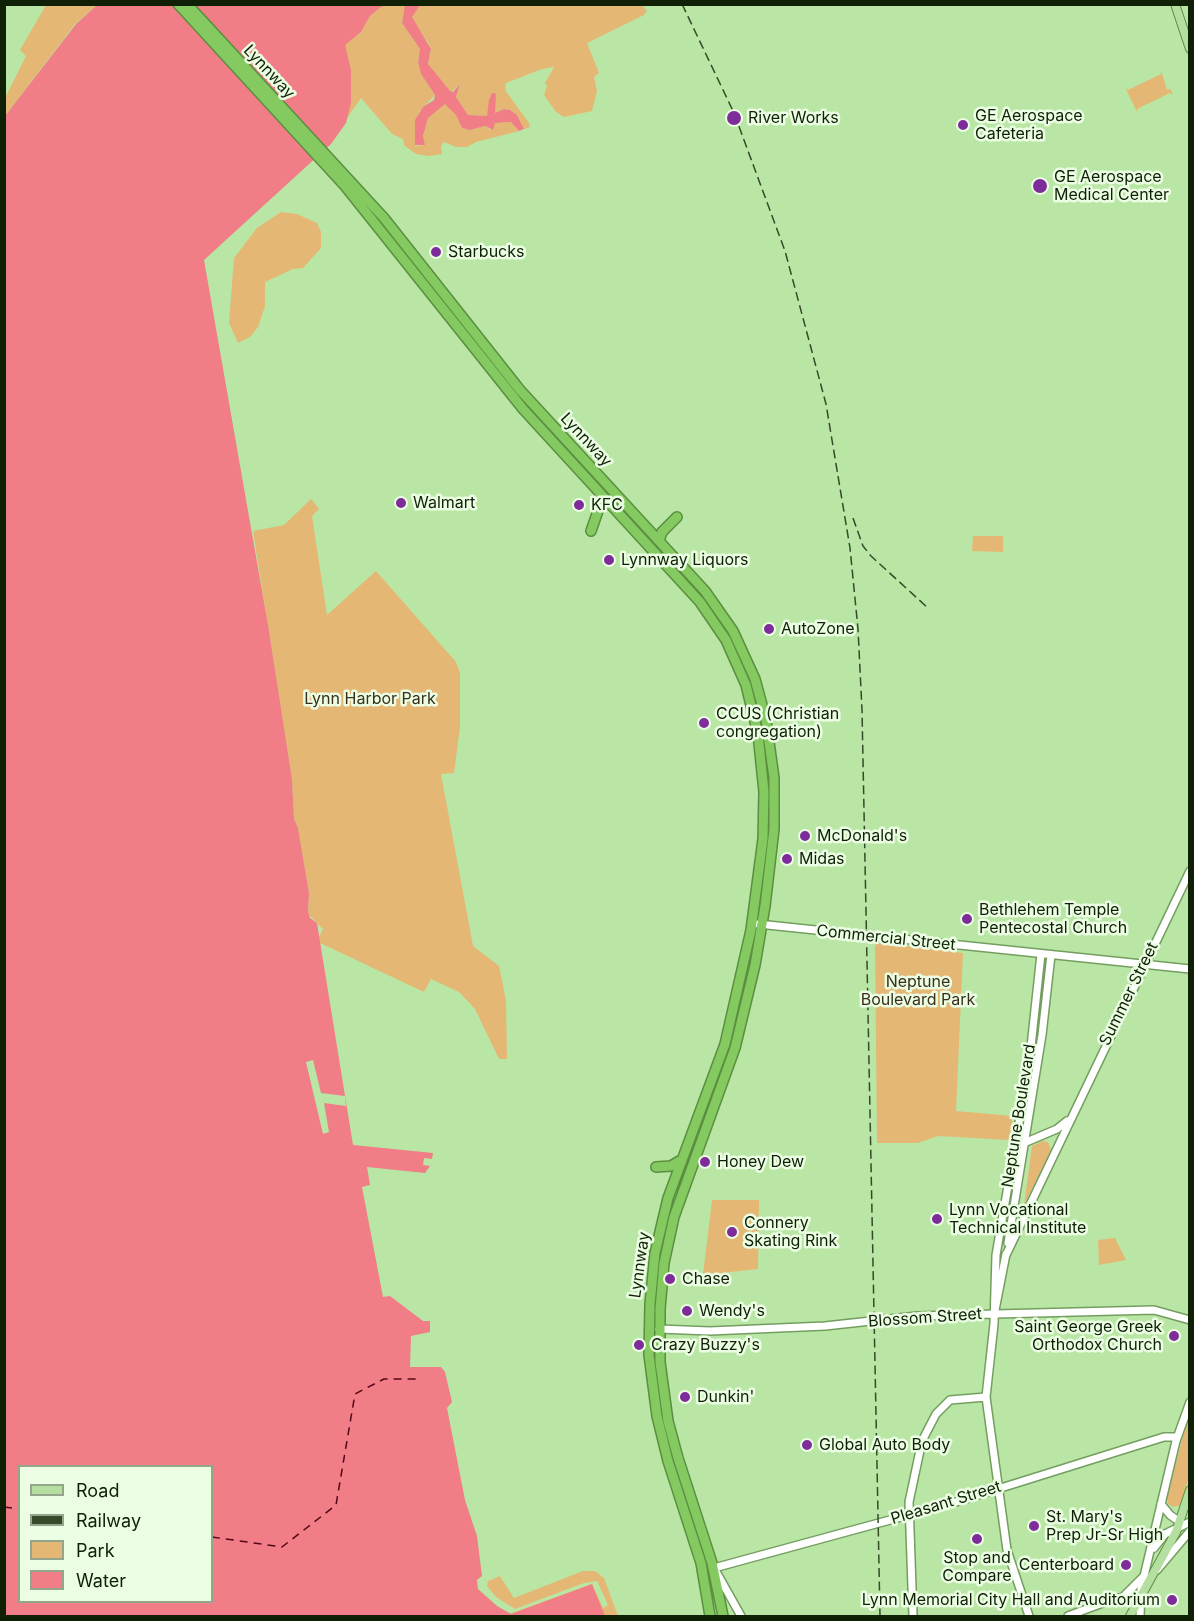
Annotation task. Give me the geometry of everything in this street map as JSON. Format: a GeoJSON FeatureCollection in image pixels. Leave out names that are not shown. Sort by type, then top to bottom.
{"type":"FeatureCollection","features":[{"type":"Feature","properties":{"kind":"highway"},"geometry":{"type":"LineString","coordinates":[[178,4],[218,43]]}},
{"type":"Feature","properties":{"kind":"highway"},"geometry":{"type":"LineString","coordinates":[[187,4],[218,43]]}},
{"type":"Feature","properties":{"kind":"highway","name":"Lynnway"},"geometry":{"type":"LineString","coordinates":[[218,43],[323,157],[392,227],[520,390],[705,591],[728,622],[746,656],[760,696],[770,745],[774,795],[773,837],[735,1048],[684,1183],[671,1229],[661,1288],[659,1329],[663,1388],[670,1429],[714,1568],[723,1617]]}},
{"type":"Feature","properties":{"kind":"highway","name":"Lynnway"},"geometry":{"type":"LineString","coordinates":[[323,157],[508,392],[700,602],[726,640],[744,678],[758,734],[764,792],[757,924],[725,1044],[669,1193],[657,1245],[649,1330],[651,1380],[658,1422],[668,1461],[701,1563],[710,1617]]}},
{"type":"Feature","properties":{"kind":"highway"},"geometry":{"type":"LineString","coordinates":[[591,531],[599,508],[600,493]]}},
{"type":"Feature","properties":{"kind":"highway"},"geometry":{"type":"LineString","coordinates":[[659,541],[662,532],[677,517]]}},
{"type":"Feature","properties":{"kind":"highway"},"geometry":{"type":"LineString","coordinates":[[656,1167],[673,1165],[682,1158]]}},
{"type":"Feature","properties":{"kind":"highway"},"geometry":{"type":"LineString","coordinates":[[649,1330],[659,1329]]}},
{"type":"Feature","properties":{"kind":"main road"},"geometry":{"type":"LineString","coordinates":[[1175,4],[1190,49]]}},
{"type":"Feature","properties":{"kind":"main road","name":"Summer Street"},"geometry":{"type":"LineString","coordinates":[[1006,1255],[1190,870]]}},
{"type":"Feature","properties":{"kind":"main road","name":"Commercial Street"},"geometry":{"type":"LineString","coordinates":[[757,924],[1190,969]]}},
{"type":"Feature","properties":{"kind":"main road","name":"Neptune Boulevard"},"geometry":{"type":"LineString","coordinates":[[995,1313],[996,1255],[1030,1058],[1041,954]]}},
{"type":"Feature","properties":{"kind":"main road","name":"Neptune Boulevard"},"geometry":{"type":"LineString","coordinates":[[1029,1617],[1008,1550],[986,1397],[995,1313],[1026,1142],[1051,955]]}},
{"type":"Feature","properties":{"kind":"main road"},"geometry":{"type":"LineString","coordinates":[[1016,1143],[1041,1136],[1061,1126],[1070,1118]]}},
{"type":"Feature","properties":{"kind":"main road"},"geometry":{"type":"LineString","coordinates":[[1041,1136],[1052,1140],[1055,1150]]}},
{"type":"Feature","properties":{"kind":"main road","name":"Blossom Street"},"geometry":{"type":"LineString","coordinates":[[659,1329],[710,1331],[883,1321],[917,1316],[1154,1310],[1190,1320]]}},
{"type":"Feature","properties":{"kind":"main road"},"geometry":{"type":"LineString","coordinates":[[913,1617],[909,1515],[912,1475],[929,1423],[940,1408],[951,1400],[962,1397],[986,1397]]}},
{"type":"Feature","properties":{"kind":"main road"},"geometry":{"type":"LineString","coordinates":[[1140,1617],[1141,1598],[1161,1504],[1178,1437],[1190,1402]]}},
{"type":"Feature","properties":{"kind":"main road","name":"Pleasant Street"},"geometry":{"type":"LineString","coordinates":[[714,1568],[909,1515],[1164,1437],[1178,1437]]}},
{"type":"Feature","properties":{"kind":"main road"},"geometry":{"type":"LineString","coordinates":[[1131,1617],[1185,1526],[1190,1490]]}},
{"type":"Feature","properties":{"kind":"main road"},"geometry":{"type":"LineString","coordinates":[[1161,1504],[1168,1514],[1185,1526]]}},
{"type":"Feature","properties":{"kind":"main road"},"geometry":{"type":"LineString","coordinates":[[1151,1555],[1163,1535],[1185,1526]]}},
{"type":"Feature","properties":{"kind":"main road"},"geometry":{"type":"LineString","coordinates":[[1157,1570],[1185,1526]]}},
{"type":"Feature","properties":{"kind":"main road"},"geometry":{"type":"LineString","coordinates":[[714,1568],[741,1617]]}},
{"type":"Feature","properties":{"kind":"main road"},"geometry":{"type":"LineString","coordinates":[[1068,1617],[1124,1596],[1139,1582],[1148,1568]]}},
{"type":"Feature","properties":{"kind":"main road"},"geometry":{"type":"LineString","coordinates":[[1124,1596],[1141,1598]]}},
{"type":"Feature","properties":{"kind":"green space"},"geometry":{"type":"Polygon","coordinates":[[[420,4],[641,4],[647,11],[644,15],[587,43],[599,73],[594,77],[597,91],[592,111],[564,117],[556,112],[544,95],[547,86],[545,83],[554,67],[542,69],[506,83],[505,90],[529,123],[530,127],[524,129],[517,115],[510,110],[504,109],[495,113],[495,94],[491,95],[487,116],[468,115],[456,97],[460,84],[451,92],[438,80],[428,64],[431,51],[429,44],[412,19],[413,12],[420,4]]]}},
{"type":"Feature","properties":{"kind":"green space"},"geometry":{"type":"Polygon","coordinates":[[[46,5],[97,5],[75,24],[5,116],[5,98],[26,56],[20,50],[46,5]]]}},
{"type":"Feature","properties":{"kind":"green space"},"geometry":{"type":"Polygon","coordinates":[[[405,5],[402,23],[420,49],[418,62],[421,74],[435,95],[420,111],[416,120],[415,146],[425,145],[423,136],[428,118],[445,103],[456,115],[462,128],[470,130],[485,126],[491,130],[495,123],[511,122],[519,131],[476,142],[467,147],[456,147],[444,142],[441,146],[442,154],[428,156],[416,154],[404,145],[403,139],[392,134],[361,98],[345,121],[342,47],[361,32],[370,16],[381,7],[405,5]]]}},
{"type":"Feature","properties":{"kind":"green space"},"geometry":{"type":"Polygon","coordinates":[[[1161,70],[1167,90],[1171,89],[1173,95],[1170,93],[1137,109],[1137,112],[1125,87],[1128,90],[1161,74],[1161,70]]]}},
{"type":"Feature","properties":{"kind":"green space"},"geometry":{"type":"Polygon","coordinates":[[[281,212],[297,214],[317,223],[321,232],[321,248],[303,268],[293,269],[265,282],[265,306],[258,327],[250,337],[238,343],[229,323],[234,258],[257,228],[281,212]]]}},
{"type":"Feature","properties":{"kind":"green space","name":"Lynn Harbor Park"},"geometry":{"type":"Polygon","coordinates":[[[311,499],[319,509],[312,516],[327,615],[376,571],[456,662],[460,673],[460,727],[454,773],[441,774],[473,946],[499,966],[506,1000],[507,1059],[499,1059],[475,1009],[459,992],[431,979],[424,992],[320,943],[319,937],[323,929],[308,914],[309,893],[298,828],[294,819],[292,779],[253,531],[284,525],[311,499]]]}},
{"type":"Feature","properties":{"kind":"green space"},"geometry":{"type":"Polygon","coordinates":[[[973,536],[1003,536],[1003,552],[972,551],[973,536]]]}},
{"type":"Feature","properties":{"kind":"green space","name":"Neptune Boulevard Park"},"geometry":{"type":"Polygon","coordinates":[[[875,942],[963,953],[956,1111],[1013,1116],[1009,1140],[938,1136],[918,1143],[877,1143],[875,942]]]}},
{"type":"Feature","properties":{"kind":"green space"},"geometry":{"type":"Polygon","coordinates":[[[1043,1141],[1048,1142],[1051,1150],[1024,1205],[1032,1146],[1043,1141]]]}},
{"type":"Feature","properties":{"kind":"green space"},"geometry":{"type":"Polygon","coordinates":[[[712,1200],[759,1200],[758,1269],[703,1275],[712,1200]]]}},
{"type":"Feature","properties":{"kind":"green space"},"geometry":{"type":"Polygon","coordinates":[[[1115,1238],[1126,1260],[1099,1265],[1098,1240],[1115,1238]]]}},
{"type":"Feature","properties":{"kind":"green space"},"geometry":{"type":"Polygon","coordinates":[[[1189,1413],[1189,1475],[1181,1505],[1173,1507],[1168,1504],[1167,1498],[1189,1413]]]}},
{"type":"Feature","properties":{"kind":"green space"},"geometry":{"type":"Polygon","coordinates":[[[583,1571],[595,1571],[604,1578],[618,1616],[510,1616],[509,1614],[592,1584],[603,1608],[608,1605],[597,1581],[584,1583],[515,1609],[496,1597],[487,1586],[488,1581],[500,1576],[514,1598],[583,1571]]]}},
{"type":"Feature","properties":{"kind":"water"},"geometry":{"type":"Polygon","coordinates":[[[405,4],[420,5],[412,17],[431,49],[428,64],[450,91],[453,92],[460,84],[456,97],[468,115],[487,116],[489,100],[494,93],[496,94],[495,113],[504,109],[510,110],[517,115],[524,129],[519,131],[511,122],[495,123],[493,130],[485,126],[470,130],[462,128],[456,115],[445,104],[428,118],[423,136],[425,145],[415,145],[415,120],[423,107],[434,100],[435,95],[421,74],[418,62],[420,49],[402,23],[405,4]]]}},
{"type":"Feature","properties":{"kind":"water"},"geometry":{"type":"Polygon","coordinates":[[[97,5],[390,5],[381,7],[370,16],[361,32],[345,45],[351,70],[351,103],[346,123],[331,144],[204,260],[268,625],[292,779],[294,819],[298,828],[309,893],[308,912],[310,918],[317,923],[353,1145],[433,1153],[432,1159],[424,1158],[423,1165],[430,1166],[425,1173],[367,1167],[370,1185],[362,1187],[383,1297],[390,1296],[423,1321],[430,1321],[430,1332],[411,1336],[410,1367],[441,1367],[445,1372],[452,1402],[447,1408],[465,1500],[477,1536],[482,1576],[477,1580],[478,1589],[497,1606],[511,1614],[592,1584],[605,1616],[5,1616],[5,116],[76,24],[97,5]]]}},
{"type":"Feature","properties":{"kind":"pier"},"geometry":{"type":"Polygon","coordinates":[[[313,1060],[321,1093],[345,1096],[346,1106],[324,1103],[329,1132],[323,1134],[306,1062],[313,1060]]]}},
{"type":"Feature","properties":{"kind":"ferry route"},"geometry":{"type":"LineString","coordinates":[[213,1537],[282,1547],[336,1505],[355,1394],[384,1379],[418,1379]]}},
{"type":"Feature","properties":{"kind":"ferry route"},"geometry":{"type":"LineString","coordinates":[[4,1507],[18,1509]]}},
{"type":"Feature","properties":{"kind":"railway"},"geometry":{"type":"LineString","coordinates":[[682,4],[734,113],[785,251],[826,404],[850,548],[858,629],[862,710],[880,1616]]}},
{"type":"Feature","properties":{"kind":"railway"},"geometry":{"type":"LineString","coordinates":[[853,518],[863,546],[871,556],[928,608]]}},
{"type":"Feature","properties":{"kind":"place","name":"River Works"},"geometry":{"type":"Point","coordinates":[734,118]}},
{"type":"Feature","properties":{"kind":"place","name":"GE Aerospace Cafeteria"},"geometry":{"type":"Point","coordinates":[963,125]}},
{"type":"Feature","properties":{"kind":"place","name":"GE Aerospace Medical Center"},"geometry":{"type":"Point","coordinates":[1040,186]}},
{"type":"Feature","properties":{"kind":"place","name":"Starbucks"},"geometry":{"type":"Point","coordinates":[436,252]}},
{"type":"Feature","properties":{"kind":"place","name":"Walmart"},"geometry":{"type":"Point","coordinates":[401,503]}},
{"type":"Feature","properties":{"kind":"place","name":"KFC"},"geometry":{"type":"Point","coordinates":[579,505]}},
{"type":"Feature","properties":{"kind":"place","name":"Lynnway Liquors"},"geometry":{"type":"Point","coordinates":[609,560]}},
{"type":"Feature","properties":{"kind":"place","name":"AutoZone"},"geometry":{"type":"Point","coordinates":[769,629]}},
{"type":"Feature","properties":{"kind":"place","name":"CCUS (Christian congregation)"},"geometry":{"type":"Point","coordinates":[704,723]}},
{"type":"Feature","properties":{"kind":"place","name":"McDonald's"},"geometry":{"type":"Point","coordinates":[805,836]}},
{"type":"Feature","properties":{"kind":"place","name":"Midas"},"geometry":{"type":"Point","coordinates":[787,859]}},
{"type":"Feature","properties":{"kind":"place","name":"Bethlehem Temple Pentecostal Church"},"geometry":{"type":"Point","coordinates":[967,919]}},
{"type":"Feature","properties":{"kind":"place","name":"Honey Dew"},"geometry":{"type":"Point","coordinates":[705,1162]}},
{"type":"Feature","properties":{"kind":"place","name":"Lynn Vocational Technical Institute"},"geometry":{"type":"Point","coordinates":[937,1219]}},
{"type":"Feature","properties":{"kind":"place","name":"Connery Skating Rink"},"geometry":{"type":"Point","coordinates":[732,1232]}},
{"type":"Feature","properties":{"kind":"place","name":"Chase"},"geometry":{"type":"Point","coordinates":[670,1279]}},
{"type":"Feature","properties":{"kind":"place","name":"Wendy's"},"geometry":{"type":"Point","coordinates":[687,1311]}},
{"type":"Feature","properties":{"kind":"place","name":"Saint George Greek Orthodox Church"},"geometry":{"type":"Point","coordinates":[1174,1336]}},
{"type":"Feature","properties":{"kind":"place","name":"Crazy Buzzy's"},"geometry":{"type":"Point","coordinates":[639,1345]}},
{"type":"Feature","properties":{"kind":"place","name":"Dunkin'"},"geometry":{"type":"Point","coordinates":[685,1397]}},
{"type":"Feature","properties":{"kind":"place","name":"Global Auto Body"},"geometry":{"type":"Point","coordinates":[807,1445]}},
{"type":"Feature","properties":{"kind":"place","name":"St. Mary's Prep Jr-Sr High"},"geometry":{"type":"Point","coordinates":[1034,1526]}},
{"type":"Feature","properties":{"kind":"place","name":"Stop and Compare"},"geometry":{"type":"Point","coordinates":[977,1539]}},
{"type":"Feature","properties":{"kind":"place","name":"Centerboard"},"geometry":{"type":"Point","coordinates":[1126,1565]}},
{"type":"Feature","properties":{"kind":"place","name":"Lynn Memorial City Hall and Auditorium"},"geometry":{"type":"Point","coordinates":[1172,1600]}}]}
